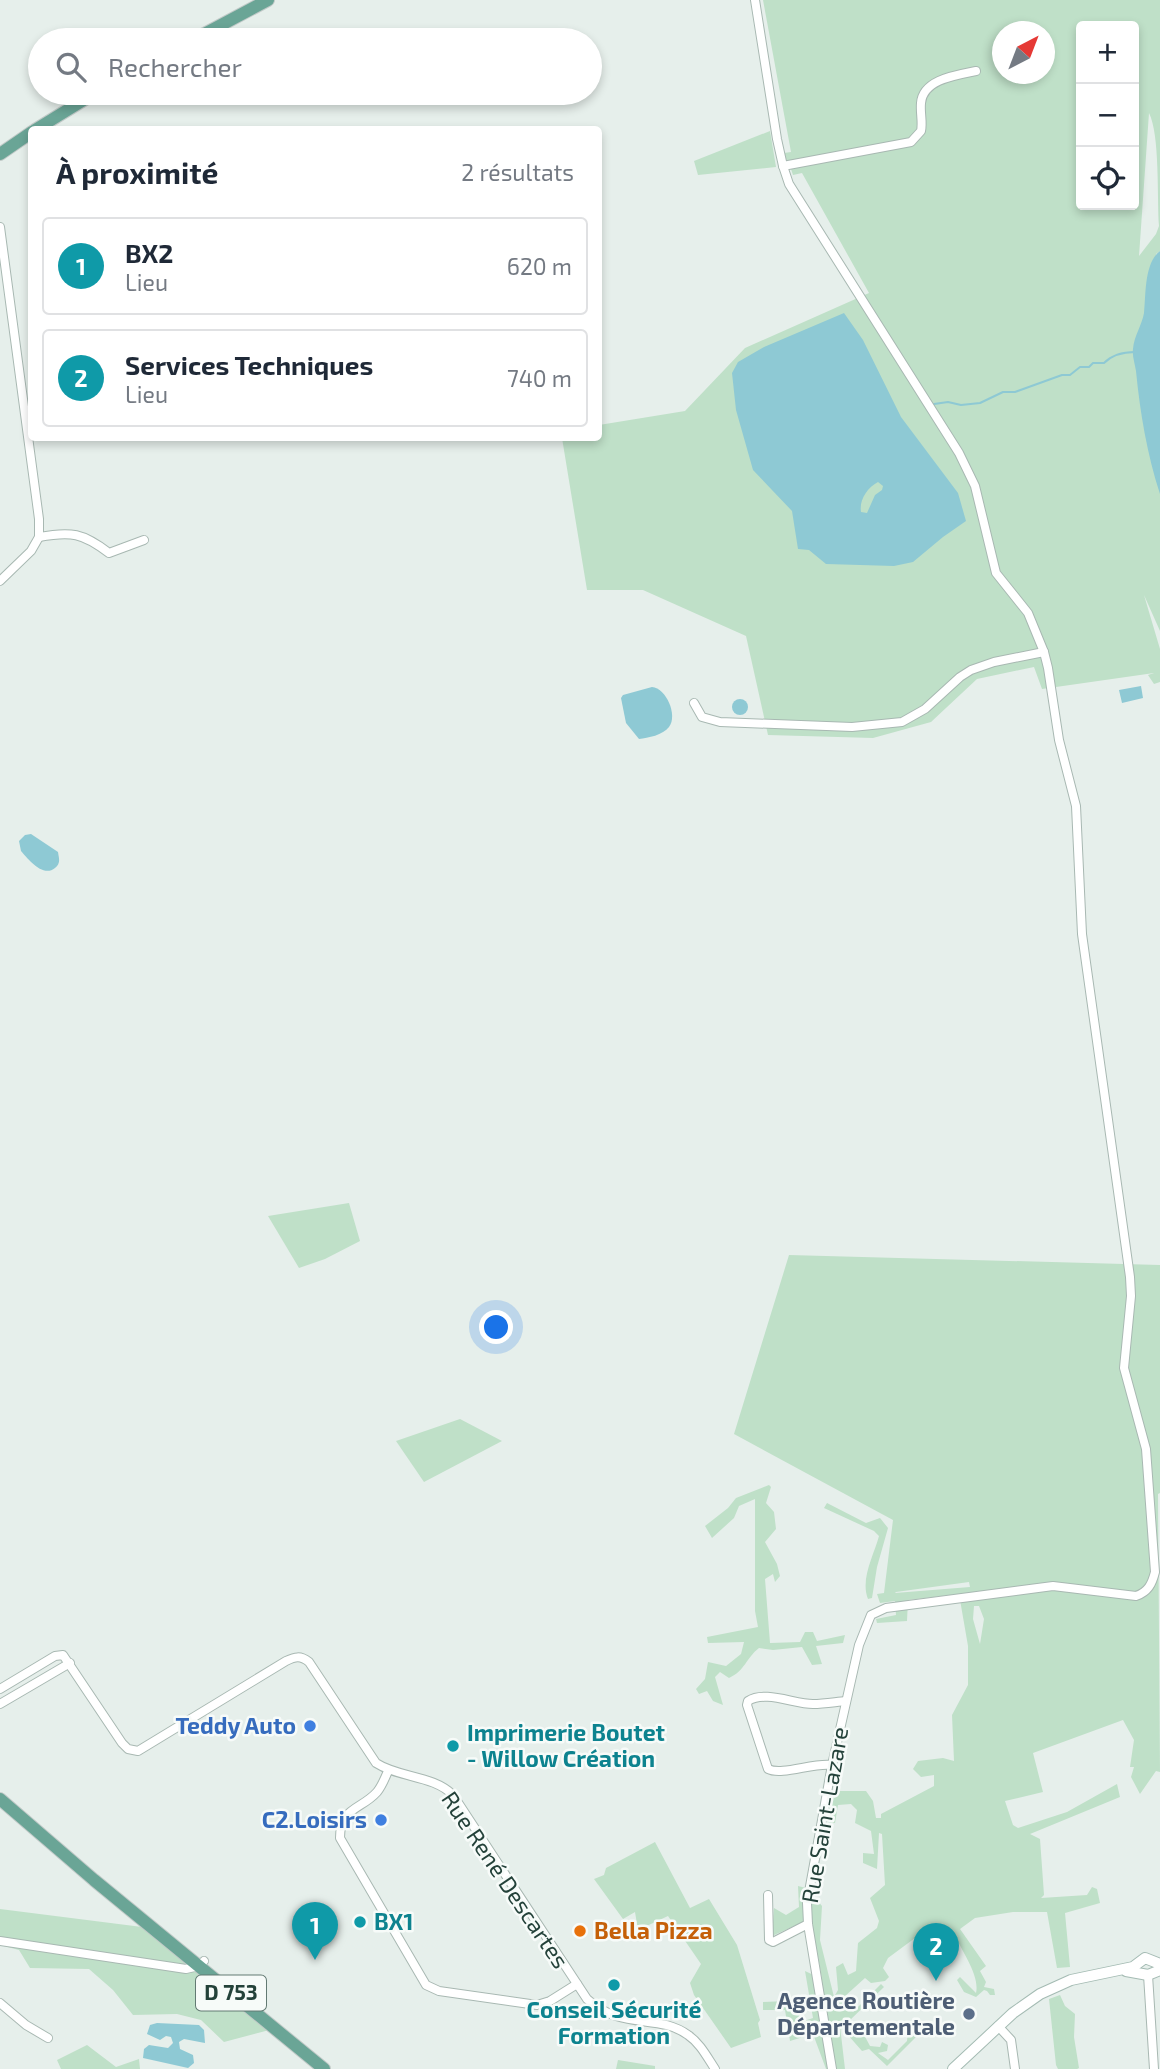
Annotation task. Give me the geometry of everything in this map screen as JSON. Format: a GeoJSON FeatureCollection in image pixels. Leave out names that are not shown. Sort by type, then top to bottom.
{"type":"FeatureCollection","features":[{"type":"Feature","properties":{"kind":"main road"},"geometry":{"type":"LineString","coordinates":[[216,28],[268,0]]}},
{"type":"Feature","properties":{"kind":"main road"},"geometry":{"type":"LineString","coordinates":[[41,126],[75,105]]}},
{"type":"Feature","properties":{"kind":"main road"},"geometry":{"type":"LineString","coordinates":[[0,154],[28,134]]}},
{"type":"Feature","properties":{"kind":"main road","name":"D 753"},"geometry":{"type":"LineString","coordinates":[[1,1800],[334,2069]]}},
{"type":"Feature","properties":{"kind":"main road"},"geometry":{"type":"LineString","coordinates":[[1123,1970],[1145,1958],[1153,1970]]}},
{"type":"Feature","properties":{"kind":"main road","name":"D 753"},"geometry":{"type":"LineString","coordinates":[[201,1963],[324,2069]]}},
{"type":"Feature","properties":{"kind":"main road"},"geometry":{"type":"LineString","coordinates":[[953,2069],[998,2026],[1033,1998],[1061,1984],[1123,1970],[1153,1970]]}},
{"type":"Feature","properties":{"kind":"street"},"geometry":{"type":"LineString","coordinates":[[694,703],[702,717],[720,722],[852,727],[902,722],[925,709],[971,670],[994,662],[1044,652],[1028,613],[996,573],[975,486],[965,466],[802,206],[782,166],[755,0]]}},
{"type":"Feature","properties":{"kind":"street"},"geometry":{"type":"LineString","coordinates":[[782,166],[911,142],[921,131],[921,99],[928,89],[949,77],[975,71]]}},
{"type":"Feature","properties":{"kind":"street"},"geometry":{"type":"LineString","coordinates":[[0,227],[28,433]]}},
{"type":"Feature","properties":{"kind":"street"},"geometry":{"type":"LineString","coordinates":[[0,581],[31,551],[39,537],[29,441]]}},
{"type":"Feature","properties":{"kind":"street"},"geometry":{"type":"LineString","coordinates":[[39,537],[72,533],[87,537],[109,553],[144,540]]}},
{"type":"Feature","properties":{"kind":"street","name":"Rue Saint-Lazare"},"geometry":{"type":"LineString","coordinates":[[832,2069],[808,1924],[807,1903],[846,1701],[862,1633],[871,1615],[879,1609],[1053,1587],[1136,1596],[1144,1594],[1149,1588],[1154,1572],[1146,1449],[1124,1368],[1130,1296],[1129,1266],[1082,934],[1076,806],[1061,752],[1044,652]]}},
{"type":"Feature","properties":{"kind":"street"},"geometry":{"type":"LineString","coordinates":[[0,1689],[55,1656],[63,1655],[122,1743],[138,1751],[286,1661],[303,1657],[309,1662],[371,1757],[388,1771],[377,1792],[347,1814],[341,1825],[340,1838],[426,1985],[439,1991],[537,2005],[550,2001],[577,1984]]}},
{"type":"Feature","properties":{"kind":"street"},"geometry":{"type":"LineString","coordinates":[[0,1704],[70,1663]]}},
{"type":"Feature","properties":{"kind":"street"},"geometry":{"type":"LineString","coordinates":[[832,1765],[822,1763],[777,1771],[768,1769],[747,1705],[748,1701],[757,1697],[785,1698],[811,1704],[846,1701]]}},
{"type":"Feature","properties":{"kind":"street","name":"Rue René Descartes"},"geometry":{"type":"LineString","coordinates":[[388,1771],[438,1784],[453,1795],[577,1984],[596,2008],[618,2018],[665,2026],[686,2033],[701,2047],[715,2069]]}},
{"type":"Feature","properties":{"kind":"street"},"geometry":{"type":"LineString","coordinates":[[768,1895],[769,1940],[773,1942],[808,1924]]}},
{"type":"Feature","properties":{"kind":"street"},"geometry":{"type":"LineString","coordinates":[[0,1941],[186,1969],[201,1963]]}},
{"type":"Feature","properties":{"kind":"street"},"geometry":{"type":"LineString","coordinates":[[1151,2068],[1153,1970]]}},
{"type":"Feature","properties":{"kind":"street"},"geometry":{"type":"LineString","coordinates":[[0,2003],[26,2025],[48,2038]]}},
{"type":"Feature","properties":{"kind":"street"},"geometry":{"type":"LineString","coordinates":[[998,2026],[1011,2040],[1015,2069]]}},
{"type":"Feature","properties":{"kind":"green space"},"geometry":{"type":"Polygon","coordinates":[[[763,0],[1160,0],[1160,251],[1156,254],[1160,631],[1144,595],[1160,649],[1160,682],[1154,684],[1148,675],[1154,673],[1042,689],[1034,667],[977,679],[931,722],[873,738],[768,735],[746,636],[643,590],[587,590],[562,441],[602,441],[602,425],[685,411],[745,348],[869,293],[802,173],[793,175],[791,169],[798,167],[794,160],[787,161],[784,153],[791,152],[763,0]],[[1149,113],[1139,256],[1159,226],[1153,123],[1149,113]]]}},
{"type":"Feature","properties":{"kind":"green space"},"geometry":{"type":"Polygon","coordinates":[[[770,131],[776,167],[698,175],[694,161],[770,131]]]}},
{"type":"Feature","properties":{"kind":"green space"},"geometry":{"type":"Polygon","coordinates":[[[349,1203],[360,1241],[325,1259],[299,1268],[268,1216],[349,1203]]]}},
{"type":"Feature","properties":{"kind":"green space"},"geometry":{"type":"Polygon","coordinates":[[[789,1255],[1160,1265],[1160,1772],[1156,1771],[1140,1794],[1131,1777],[1134,1767],[1130,1767],[1134,1740],[1123,1720],[1033,1753],[1043,1792],[1005,1801],[1013,1825],[1018,1828],[1067,1812],[1117,1784],[1120,1797],[1030,1834],[1040,1839],[1044,1895],[1041,1898],[1087,1895],[1092,1887],[1097,1889],[1100,1903],[1065,1913],[1070,1967],[1057,1968],[1047,1912],[1013,1912],[975,1918],[960,1929],[986,1966],[980,1971],[986,1982],[984,1987],[994,1989],[995,1995],[984,1990],[976,1997],[964,1992],[957,1980],[960,1977],[976,1993],[977,1986],[970,1964],[954,1934],[949,1938],[915,1938],[888,1958],[883,1968],[889,1977],[885,1981],[871,1983],[865,1978],[844,1997],[853,2012],[881,1984],[884,1987],[847,2023],[862,2031],[870,2046],[880,2047],[882,2042],[888,2045],[887,2051],[878,2053],[888,2060],[907,2041],[908,2029],[915,2029],[920,2033],[887,2066],[869,2049],[862,2051],[840,2026],[845,2069],[826,2069],[813,2034],[790,2041],[785,2010],[763,2010],[763,2002],[788,2001],[798,2009],[801,2022],[813,2018],[805,1971],[822,1979],[812,1923],[801,1923],[772,1936],[774,1908],[786,1915],[799,1907],[798,1886],[806,1888],[803,1902],[816,1899],[822,1906],[820,1940],[834,1997],[838,1990],[836,1967],[843,1963],[848,1975],[856,1971],[858,1943],[877,1928],[879,1921],[870,1898],[885,1885],[882,1834],[879,1833],[877,1869],[863,1863],[863,1853],[874,1854],[871,1831],[855,1823],[857,1810],[851,1804],[838,1805],[835,1823],[827,1822],[831,1791],[866,1791],[873,1801],[876,1818],[881,1818],[881,1814],[934,1786],[934,1775],[921,1777],[913,1769],[918,1761],[943,1758],[954,1761],[952,1715],[968,1685],[968,1646],[959,1594],[908,1600],[907,1621],[877,1623],[876,1619],[896,1615],[895,1601],[880,1603],[877,1594],[884,1593],[893,1520],[734,1434],[789,1255]],[[969,1582],[896,1592],[895,1593],[970,1587],[969,1582]],[[974,1606],[973,1619],[980,1644],[984,1619],[979,1606],[974,1606]]]}},
{"type":"Feature","properties":{"kind":"green space"},"geometry":{"type":"Polygon","coordinates":[[[460,1419],[502,1441],[424,1482],[396,1441],[460,1419]]]}},
{"type":"Feature","properties":{"kind":"green space"},"geometry":{"type":"Polygon","coordinates":[[[769,1485],[771,1487],[766,1503],[774,1512],[776,1529],[765,1542],[780,1576],[775,1582],[773,1574],[765,1579],[770,1643],[800,1642],[805,1632],[813,1632],[817,1641],[845,1635],[843,1643],[816,1646],[822,1664],[812,1665],[802,1647],[773,1650],[759,1648],[734,1675],[729,1678],[720,1672],[715,1677],[723,1705],[713,1701],[707,1691],[699,1694],[696,1689],[705,1679],[708,1662],[726,1666],[741,1654],[744,1642],[708,1643],[707,1637],[758,1627],[755,1611],[755,1499],[739,1506],[734,1518],[712,1538],[705,1526],[736,1498],[769,1485]]]}},
{"type":"Feature","properties":{"kind":"green space"},"geometry":{"type":"Polygon","coordinates":[[[827,1503],[866,1523],[880,1518],[888,1528],[872,1598],[868,1599],[866,1583],[879,1536],[874,1531],[824,1508],[827,1503]]]}},
{"type":"Feature","properties":{"kind":"green space"},"geometry":{"type":"Polygon","coordinates":[[[655,1842],[690,1908],[709,1899],[737,1945],[760,2020],[758,2023],[761,2037],[731,2048],[694,1995],[690,1983],[701,1964],[668,1916],[638,1930],[635,1912],[623,1919],[594,1879],[604,1875],[606,1868],[655,1842]]]}},
{"type":"Feature","properties":{"kind":"green space"},"geometry":{"type":"Polygon","coordinates":[[[0,1909],[150,1928],[273,2029],[224,2042],[201,2020],[177,2014],[133,2015],[113,1990],[89,1969],[30,1968],[19,1950],[0,1945],[0,1909]]]}},
{"type":"Feature","properties":{"kind":"green space"},"geometry":{"type":"Polygon","coordinates":[[[1060,1995],[1065,2006],[1075,2014],[1077,2069],[1058,2069],[1056,2065],[1049,1999],[1060,1995]]]}},
{"type":"Feature","properties":{"kind":"green space"},"geometry":{"type":"Polygon","coordinates":[[[87,2045],[116,2067],[139,2059],[140,2069],[61,2069],[57,2060],[87,2045]]]}},
{"type":"Feature","properties":{"kind":"green space"},"geometry":{"type":"Polygon","coordinates":[[[618,2060],[655,2066],[655,2069],[616,2069],[618,2060]]]}},
{"type":"Feature","properties":{"kind":"water"},"geometry":{"type":"Polygon","coordinates":[[[1160,251],[1160,494],[1145,433],[1133,352],[1144,313],[1148,271],[1160,251]]]}},
{"type":"Feature","properties":{"kind":"water"},"geometry":{"type":"Polygon","coordinates":[[[844,313],[863,340],[901,417],[958,493],[966,521],[913,562],[894,566],[826,564],[809,550],[798,549],[792,511],[753,470],[736,410],[732,373],[738,362],[764,347],[844,313]],[[878,482],[867,491],[861,503],[861,512],[867,513],[875,495],[883,486],[878,482]]]}},
{"type":"Feature","properties":{"kind":"water"},"geometry":{"type":"Polygon","coordinates":[[[1141,686],[1143,698],[1122,703],[1119,690],[1141,686]]]}},
{"type":"Feature","properties":{"kind":"water"},"geometry":{"type":"Polygon","coordinates":[[[652,687],[666,697],[671,709],[671,722],[663,732],[639,739],[626,723],[621,698],[623,695],[652,687]]]}},
{"type":"Feature","properties":{"kind":"water"},"geometry":{"type":"Polygon","coordinates":[[[737,699],[743,699],[748,707],[746,713],[737,715],[732,710],[732,704],[737,699]]]}},
{"type":"Feature","properties":{"kind":"water"},"geometry":{"type":"Polygon","coordinates":[[[31,834],[58,852],[59,863],[55,868],[46,871],[41,869],[21,851],[19,841],[25,835],[31,834]]]}},
{"type":"Feature","properties":{"kind":"water"},"geometry":{"type":"Polygon","coordinates":[[[150,2025],[199,2025],[204,2030],[205,2043],[184,2039],[179,2042],[180,2049],[193,2055],[194,2063],[188,2068],[143,2058],[144,2049],[149,2045],[168,2048],[173,2043],[171,2037],[166,2036],[160,2040],[147,2034],[150,2025]]]}},
{"type":"Feature","properties":{"kind":"waterway"},"geometry":{"type":"LineString","coordinates":[[934,404],[980,403],[1003,392],[1015,392],[1062,375],[1070,375],[1080,367],[1104,363],[1118,354],[1135,352]]}},
{"type":"Feature","properties":{"kind":"place","name":"Teddy Auto"},"geometry":{"type":"Point","coordinates":[310,1726]}},
{"type":"Feature","properties":{"kind":"place","name":"Imprimerie Boutet - Willow Création"},"geometry":{"type":"Point","coordinates":[453,1746]}},
{"type":"Feature","properties":{"kind":"place","name":"C2.Loisirs"},"geometry":{"type":"Point","coordinates":[381,1820]}},
{"type":"Feature","properties":{"kind":"place","name":"BX1"},"geometry":{"type":"Point","coordinates":[360,1922]}},
{"type":"Feature","properties":{"kind":"place","name":"Bella Pizza"},"geometry":{"type":"Point","coordinates":[580,1931]}},
{"type":"Feature","properties":{"kind":"place","name":"BX2"},"geometry":{"type":"Point","coordinates":[315,1960]}},
{"type":"Feature","properties":{"kind":"place","name":"Services Techniques"},"geometry":{"type":"Point","coordinates":[936,1981]}},
{"type":"Feature","properties":{"kind":"place","name":"Conseil Sécurité Formation"},"geometry":{"type":"Point","coordinates":[614,1985]}},
{"type":"Feature","properties":{"kind":"place","name":"Agence Routière Départementale"},"geometry":{"type":"Point","coordinates":[969,2014]}}]}
